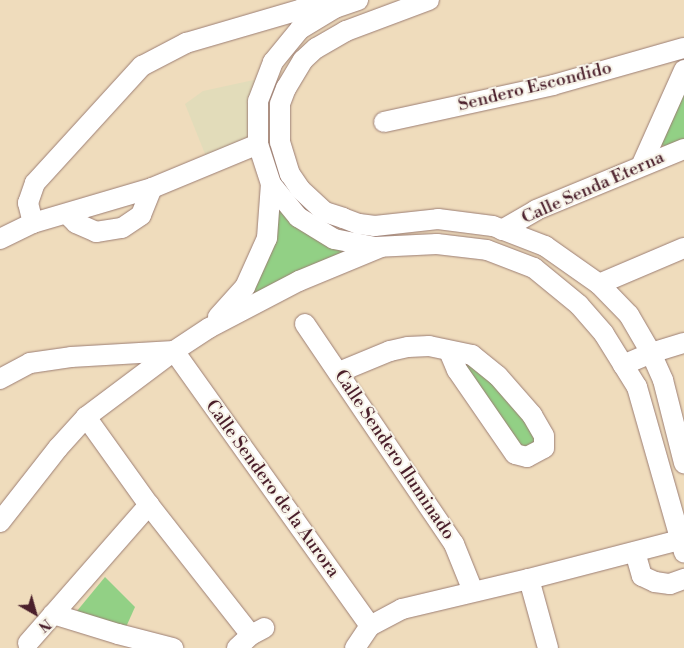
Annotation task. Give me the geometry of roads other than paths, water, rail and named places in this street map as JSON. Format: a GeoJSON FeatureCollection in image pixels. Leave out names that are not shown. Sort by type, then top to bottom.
{"type":"FeatureCollection","features":[{"type":"Feature","properties":{"kind":"street"},"geometry":{"type":"LineString","coordinates":[[355,648],[370,626],[402,609],[473,590],[529,579],[636,552],[683,544],[637,387],[604,334],[579,306],[534,268],[487,250],[437,244],[381,246],[334,239],[298,217],[271,184],[258,144],[258,102],[273,62],[300,29],[335,8],[358,0]]}},
{"type":"Feature","properties":{"kind":"street"},"geometry":{"type":"LineString","coordinates":[[33,223],[28,203],[35,183],[142,66],[186,43],[302,9],[358,0]]}},
{"type":"Feature","properties":{"kind":"street"},"geometry":{"type":"LineString","coordinates":[[429,0],[346,31],[316,48],[303,60],[286,88],[280,104],[280,142],[290,174],[300,190],[325,212],[359,224],[376,226],[438,219],[493,226],[545,246],[599,284],[628,316],[651,353],[663,380],[681,439],[684,463]]}},
{"type":"Feature","properties":{"kind":"street","name":"Sendero Escondido"},"geometry":{"type":"LineString","coordinates":[[384,122],[553,85],[684,48]]}},
{"type":"Feature","properties":{"kind":"street"},"geometry":{"type":"LineString","coordinates":[[642,164],[684,70]]}},
{"type":"Feature","properties":{"kind":"street"},"geometry":{"type":"LineString","coordinates":[[0,239],[33,223],[152,188],[258,144]]}},
{"type":"Feature","properties":{"kind":"street","name":"Calle Senda Eterna"},"geometry":{"type":"LineString","coordinates":[[502,230],[536,210],[642,164],[684,149]]}},
{"type":"Feature","properties":{"kind":"street"},"geometry":{"type":"LineString","coordinates":[[209,328],[245,287],[267,238],[271,184]]}},
{"type":"Feature","properties":{"kind":"street"},"geometry":{"type":"LineString","coordinates":[[68,214],[76,223],[96,232],[122,228],[141,215],[152,188]]}},
{"type":"Feature","properties":{"kind":"street"},"geometry":{"type":"LineString","coordinates":[[0,522],[58,448],[86,417],[174,351],[209,328],[299,281],[381,246]]}},
{"type":"Feature","properties":{"kind":"street"},"geometry":{"type":"LineString","coordinates":[[599,284],[684,248]]}},
{"type":"Feature","properties":{"kind":"street","name":"Calle Sendero Iluminado"},"geometry":{"type":"LineString","coordinates":[[305,324],[340,372],[454,544],[473,590]]}},
{"type":"Feature","properties":{"kind":"street"},"geometry":{"type":"LineString","coordinates":[[610,346],[624,350],[630,348],[633,324]]}},
{"type":"Feature","properties":{"kind":"street"},"geometry":{"type":"LineString","coordinates":[[623,365],[651,353],[684,343]]}},
{"type":"Feature","properties":{"kind":"street"},"geometry":{"type":"LineString","coordinates":[[340,372],[390,351],[429,346],[472,356],[498,376],[535,420],[544,436],[544,448],[526,458],[515,454],[457,370],[449,351]]}},
{"type":"Feature","properties":{"kind":"street"},"geometry":{"type":"LineString","coordinates":[[0,379],[30,363],[71,357],[174,351]]}},
{"type":"Feature","properties":{"kind":"street","name":"Calle Sendero de la Aurora"},"geometry":{"type":"LineString","coordinates":[[174,351],[370,626]]}},
{"type":"Feature","properties":{"kind":"street"},"geometry":{"type":"LineString","coordinates":[[637,387],[638,369],[645,366],[663,380]]}},
{"type":"Feature","properties":{"kind":"street"},"geometry":{"type":"LineString","coordinates":[[86,417],[149,505],[251,637]]}},
{"type":"Feature","properties":{"kind":"street"},"geometry":{"type":"LineString","coordinates":[[28,643],[149,505]]}},
{"type":"Feature","properties":{"kind":"street"},"geometry":{"type":"LineString","coordinates":[[636,552],[642,576],[655,582],[670,584],[684,579]]}},
{"type":"Feature","properties":{"kind":"street"},"geometry":{"type":"LineString","coordinates":[[529,579],[548,648]]}},
{"type":"Feature","properties":{"kind":"street"},"geometry":{"type":"LineString","coordinates":[[53,614],[118,634],[173,648]]}}]}
